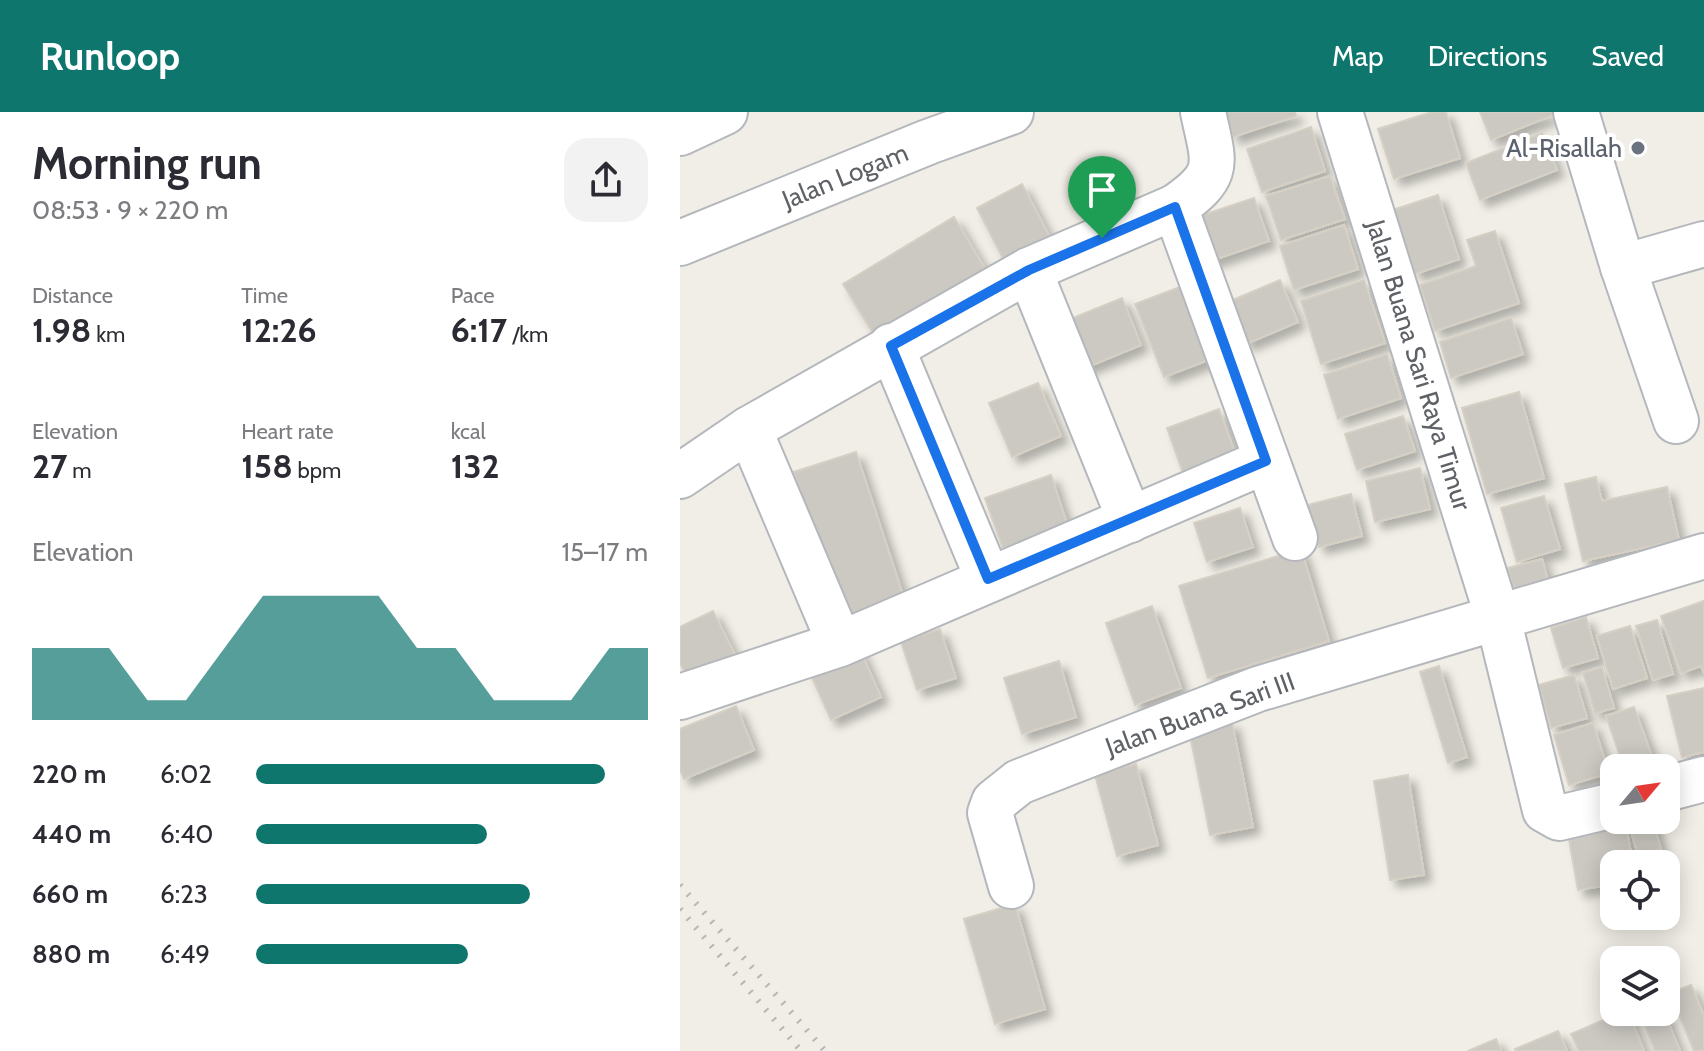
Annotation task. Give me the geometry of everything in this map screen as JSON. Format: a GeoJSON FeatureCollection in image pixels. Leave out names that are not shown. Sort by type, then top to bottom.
{"type":"FeatureCollection","features":[{"type":"Feature","properties":{"kind":"street"},"geometry":{"type":"LineString","coordinates":[[680,133],[725,112]]}},
{"type":"Feature","properties":{"kind":"street","name":"Jalan Logam"},"geometry":{"type":"LineString","coordinates":[[680,243],[928,142],[1011,112]]}},
{"type":"Feature","properties":{"kind":"street"},"geometry":{"type":"LineString","coordinates":[[680,476],[749,429],[1029,270],[1175,207],[1195,194],[1209,178],[1213,161],[1203,112]]}},
{"type":"Feature","properties":{"kind":"street","name":"Jalan Buana Sari Raya Timur"},"geometry":{"type":"LineString","coordinates":[[1340,112],[1498,618],[1545,810],[1559,818],[1600,808]]}},
{"type":"Feature","properties":{"kind":"street"},"geometry":{"type":"LineString","coordinates":[[1576,112],[1623,267],[1676,421]]}},
{"type":"Feature","properties":{"kind":"street"},"geometry":{"type":"LineString","coordinates":[[1175,207],[1295,538]]}},
{"type":"Feature","properties":{"kind":"street"},"geometry":{"type":"LineString","coordinates":[[1623,267],[1704,244]]}},
{"type":"Feature","properties":{"kind":"street"},"geometry":{"type":"LineString","coordinates":[[1029,270],[1130,520]]}},
{"type":"Feature","properties":{"kind":"street"},"geometry":{"type":"LineString","coordinates":[[891,346],[988,579]]}},
{"type":"Feature","properties":{"kind":"street"},"geometry":{"type":"LineString","coordinates":[[749,429],[840,644]]}},
{"type":"Feature","properties":{"kind":"street"},"geometry":{"type":"LineString","coordinates":[[680,697],[840,644],[1266,461]]}},
{"type":"Feature","properties":{"kind":"street"},"geometry":{"type":"LineString","coordinates":[[1498,618],[1704,556]]}},
{"type":"Feature","properties":{"kind":"street","name":"Jalan Buana Sari III"},"geometry":{"type":"LineString","coordinates":[[1011,886],[990,813],[994,802],[1019,782],[1258,689],[1498,618]]}},
{"type":"Feature","properties":{"kind":"street"},"geometry":{"type":"LineString","coordinates":[[1680,785],[1704,779]]}},
{"type":"Feature","properties":{"kind":"building"},"geometry":{"type":"Polygon","coordinates":[[[1224,112],[1295,112],[1296,116],[1233,137],[1224,112]]]}},
{"type":"Feature","properties":{"kind":"building"},"geometry":{"type":"Polygon","coordinates":[[[1432,112],[1446,112],[1460,158],[1394,179],[1378,129],[1432,112]]]}},
{"type":"Feature","properties":{"kind":"building"},"geometry":{"type":"Polygon","coordinates":[[[1480,112],[1552,112],[1553,115],[1491,140],[1480,112]]]}},
{"type":"Feature","properties":{"kind":"building"},"geometry":{"type":"Polygon","coordinates":[[[1311,127],[1325,171],[1262,192],[1247,149],[1311,127]]]}},
{"type":"Feature","properties":{"kind":"building"},"geometry":{"type":"Polygon","coordinates":[[[1542,133],[1557,170],[1480,200],[1466,163],[1542,133]]]}},
{"type":"Feature","properties":{"kind":"building"},"geometry":{"type":"Polygon","coordinates":[[[1330,176],[1345,219],[1281,240],[1266,196],[1330,176]]]}},
{"type":"Feature","properties":{"kind":"building"},"geometry":{"type":"Polygon","coordinates":[[[1022,184],[1056,249],[1011,274],[977,208],[1022,184]]]}},
{"type":"Feature","properties":{"kind":"building"},"geometry":{"type":"Polygon","coordinates":[[[1438,195],[1459,259],[1415,274],[1393,210],[1438,195]]]}},
{"type":"Feature","properties":{"kind":"building"},"geometry":{"type":"Polygon","coordinates":[[[1254,198],[1269,241],[1205,263],[1191,219],[1254,198]]]}},
{"type":"Feature","properties":{"kind":"building"},"geometry":{"type":"Polygon","coordinates":[[[954,217],[991,279],[880,345],[843,284],[954,217]]]}},
{"type":"Feature","properties":{"kind":"building"},"geometry":{"type":"Polygon","coordinates":[[[1344,225],[1358,269],[1294,290],[1280,246],[1344,225]]]}},
{"type":"Feature","properties":{"kind":"building"},"geometry":{"type":"Polygon","coordinates":[[[1495,231],[1519,303],[1435,331],[1420,285],[1476,266],[1467,240],[1495,231]]]}},
{"type":"Feature","properties":{"kind":"building"},"geometry":{"type":"Polygon","coordinates":[[[1280,280],[1298,322],[1246,344],[1228,302],[1280,280]]]}},
{"type":"Feature","properties":{"kind":"building"},"geometry":{"type":"Polygon","coordinates":[[[1364,280],[1385,343],[1321,364],[1301,301],[1364,280]]]}},
{"type":"Feature","properties":{"kind":"building"},"geometry":{"type":"Polygon","coordinates":[[[1185,285],[1214,358],[1164,377],[1135,304],[1185,285]]]}},
{"type":"Feature","properties":{"kind":"building"},"geometry":{"type":"Polygon","coordinates":[[[1122,298],[1141,345],[1078,371],[1058,324],[1122,298]]]}},
{"type":"Feature","properties":{"kind":"building"},"geometry":{"type":"Polygon","coordinates":[[[1511,318],[1523,354],[1451,378],[1440,342],[1511,318]]]}},
{"type":"Feature","properties":{"kind":"building"},"geometry":{"type":"Polygon","coordinates":[[[1387,354],[1401,398],[1338,419],[1324,375],[1387,354]]]}},
{"type":"Feature","properties":{"kind":"building"},"geometry":{"type":"Polygon","coordinates":[[[1038,383],[1061,436],[1012,457],[989,403],[1038,383]]]}},
{"type":"Feature","properties":{"kind":"building"},"geometry":{"type":"Polygon","coordinates":[[[1519,392],[1544,478],[1487,494],[1462,408],[1519,392]]]}},
{"type":"Feature","properties":{"kind":"building"},"geometry":{"type":"Polygon","coordinates":[[[1219,409],[1236,456],[1184,476],[1167,428],[1219,409]]]}},
{"type":"Feature","properties":{"kind":"building"},"geometry":{"type":"Polygon","coordinates":[[[1403,416],[1415,451],[1357,470],[1345,434],[1403,416]]]}},
{"type":"Feature","properties":{"kind":"building"},"geometry":{"type":"Polygon","coordinates":[[[856,452],[905,601],[843,621],[794,472],[856,452]]]}},
{"type":"Feature","properties":{"kind":"building"},"geometry":{"type":"Polygon","coordinates":[[[1420,468],[1430,509],[1375,522],[1366,481],[1420,468]]]}},
{"type":"Feature","properties":{"kind":"building"},"geometry":{"type":"Polygon","coordinates":[[[1051,475],[1068,527],[1003,549],[985,498],[1051,475]]]}},
{"type":"Feature","properties":{"kind":"building"},"geometry":{"type":"Polygon","coordinates":[[[1596,477],[1602,501],[1667,487],[1679,540],[1583,561],[1565,484],[1596,477]]]}},
{"type":"Feature","properties":{"kind":"building"},"geometry":{"type":"Polygon","coordinates":[[[1351,494],[1362,536],[1319,547],[1308,505],[1351,494]]]}},
{"type":"Feature","properties":{"kind":"building"},"geometry":{"type":"Polygon","coordinates":[[[1544,496],[1560,549],[1517,562],[1501,508],[1544,496]]]}},
{"type":"Feature","properties":{"kind":"building"},"geometry":{"type":"Polygon","coordinates":[[[1240,508],[1253,547],[1207,562],[1194,523],[1240,508]]]}},
{"type":"Feature","properties":{"kind":"building"},"geometry":{"type":"Polygon","coordinates":[[[1301,549],[1329,641],[1208,678],[1179,586],[1301,549]]]}},
{"type":"Feature","properties":{"kind":"building"},"geometry":{"type":"Polygon","coordinates":[[[1542,559],[1550,588],[1516,598],[1508,568],[1542,559]]]}},
{"type":"Feature","properties":{"kind":"building"},"geometry":{"type":"Polygon","coordinates":[[[1704,601],[1704,673],[1701,666],[1681,673],[1661,616],[1704,601]]]}},
{"type":"Feature","properties":{"kind":"building"},"geometry":{"type":"Polygon","coordinates":[[[1152,606],[1181,688],[1135,705],[1106,623],[1152,606]]]}},
{"type":"Feature","properties":{"kind":"building"},"geometry":{"type":"Polygon","coordinates":[[[713,611],[739,663],[691,686],[680,663],[680,627],[713,611]]]}},
{"type":"Feature","properties":{"kind":"building"},"geometry":{"type":"Polygon","coordinates":[[[1586,617],[1598,658],[1563,668],[1551,628],[1586,617]]]}},
{"type":"Feature","properties":{"kind":"building"},"geometry":{"type":"Polygon","coordinates":[[[1657,620],[1673,674],[1653,680],[1636,626],[1657,620]]]}},
{"type":"Feature","properties":{"kind":"building"},"geometry":{"type":"Polygon","coordinates":[[[1630,626],[1647,678],[1613,689],[1597,636],[1630,626]]]}},
{"type":"Feature","properties":{"kind":"building"},"geometry":{"type":"Polygon","coordinates":[[[940,629],[956,678],[917,690],[901,642],[940,629]]]}},
{"type":"Feature","properties":{"kind":"building"},"geometry":{"type":"Polygon","coordinates":[[[859,648],[881,697],[831,720],[809,671],[859,648]]]}},
{"type":"Feature","properties":{"kind":"building"},"geometry":{"type":"Polygon","coordinates":[[[1059,661],[1076,717],[1022,734],[1004,678],[1059,661]]]}},
{"type":"Feature","properties":{"kind":"building"},"geometry":{"type":"Polygon","coordinates":[[[1439,666],[1467,757],[1448,763],[1420,672],[1439,666]]]}},
{"type":"Feature","properties":{"kind":"building"},"geometry":{"type":"Polygon","coordinates":[[[1602,667],[1614,708],[1595,713],[1583,673],[1602,667]]]}},
{"type":"Feature","properties":{"kind":"building"},"geometry":{"type":"Polygon","coordinates":[[[1574,675],[1587,718],[1551,728],[1539,685],[1574,675]]]}},
{"type":"Feature","properties":{"kind":"building"},"geometry":{"type":"Polygon","coordinates":[[[1704,688],[1704,752],[1682,757],[1667,696],[1704,688]]]}},
{"type":"Feature","properties":{"kind":"building"},"geometry":{"type":"Polygon","coordinates":[[[736,706],[754,750],[684,779],[680,770],[680,729],[736,706]]]}},
{"type":"Feature","properties":{"kind":"building"},"geometry":{"type":"Polygon","coordinates":[[[1634,707],[1651,754],[1619,754],[1606,716],[1634,707]]]}},
{"type":"Feature","properties":{"kind":"building"},"geometry":{"type":"Polygon","coordinates":[[[1232,722],[1253,827],[1210,835],[1189,730],[1232,722]]]}},
{"type":"Feature","properties":{"kind":"building"},"geometry":{"type":"Polygon","coordinates":[[[1593,723],[1603,754],[1600,754],[1600,776],[1569,785],[1554,735],[1593,723]]]}},
{"type":"Feature","properties":{"kind":"building"},"geometry":{"type":"Polygon","coordinates":[[[1136,764],[1158,845],[1117,856],[1095,775],[1136,764]]]}},
{"type":"Feature","properties":{"kind":"building"},"geometry":{"type":"Polygon","coordinates":[[[1408,775],[1424,875],[1390,880],[1374,781],[1408,775]]]}},
{"type":"Feature","properties":{"kind":"building"},"geometry":{"type":"Polygon","coordinates":[[[1600,823],[1600,834],[1628,834],[1630,850],[1600,850],[1600,886],[1578,890],[1567,828],[1600,823]]]}},
{"type":"Feature","properties":{"kind":"building"},"geometry":{"type":"Polygon","coordinates":[[[1632,834],[1656,834],[1661,849],[1637,850],[1632,834]]]}},
{"type":"Feature","properties":{"kind":"building"},"geometry":{"type":"Polygon","coordinates":[[[1015,904],[1045,1009],[995,1024],[964,919],[1015,904]]]}},
{"type":"Feature","properties":{"kind":"building"},"geometry":{"type":"Polygon","coordinates":[[[1691,985],[1704,1016],[1704,1051],[1694,1051],[1680,1017],[1680,989],[1691,985]]]}},
{"type":"Feature","properties":{"kind":"building"},"geometry":{"type":"Polygon","coordinates":[[[1600,1021],[1600,1026],[1634,1026],[1644,1051],[1579,1051],[1571,1034],[1600,1021]]]}},
{"type":"Feature","properties":{"kind":"building"},"geometry":{"type":"Polygon","coordinates":[[[1645,1026],[1670,1026],[1680,1051],[1655,1051],[1645,1026]]]}},
{"type":"Feature","properties":{"kind":"building"},"geometry":{"type":"Polygon","coordinates":[[[1558,1031],[1567,1051],[1515,1049],[1558,1031]]]}},
{"type":"Feature","properties":{"kind":"building"},"geometry":{"type":"Polygon","coordinates":[[[1496,1039],[1501,1051],[1468,1051],[1496,1039]]]}},
{"type":"Feature","properties":{"kind":"railway"},"geometry":{"type":"LineString","coordinates":[[680,885],[825,1051]]}},
{"type":"Feature","properties":{"kind":"railway"},"geometry":{"type":"LineString","coordinates":[[680,909],[801,1051]]}},
{"type":"Feature","properties":{"kind":"place","name":"Al-Risallah"},"geometry":{"type":"Point","coordinates":[1638,148]}},
{"type":"Feature","properties":{"kind":"route"},"geometry":{"type":"LineString","coordinates":[[1175,207],[1266,461],[988,579],[891,346],[1029,270],[1102,238],[1175,207]]}}]}
